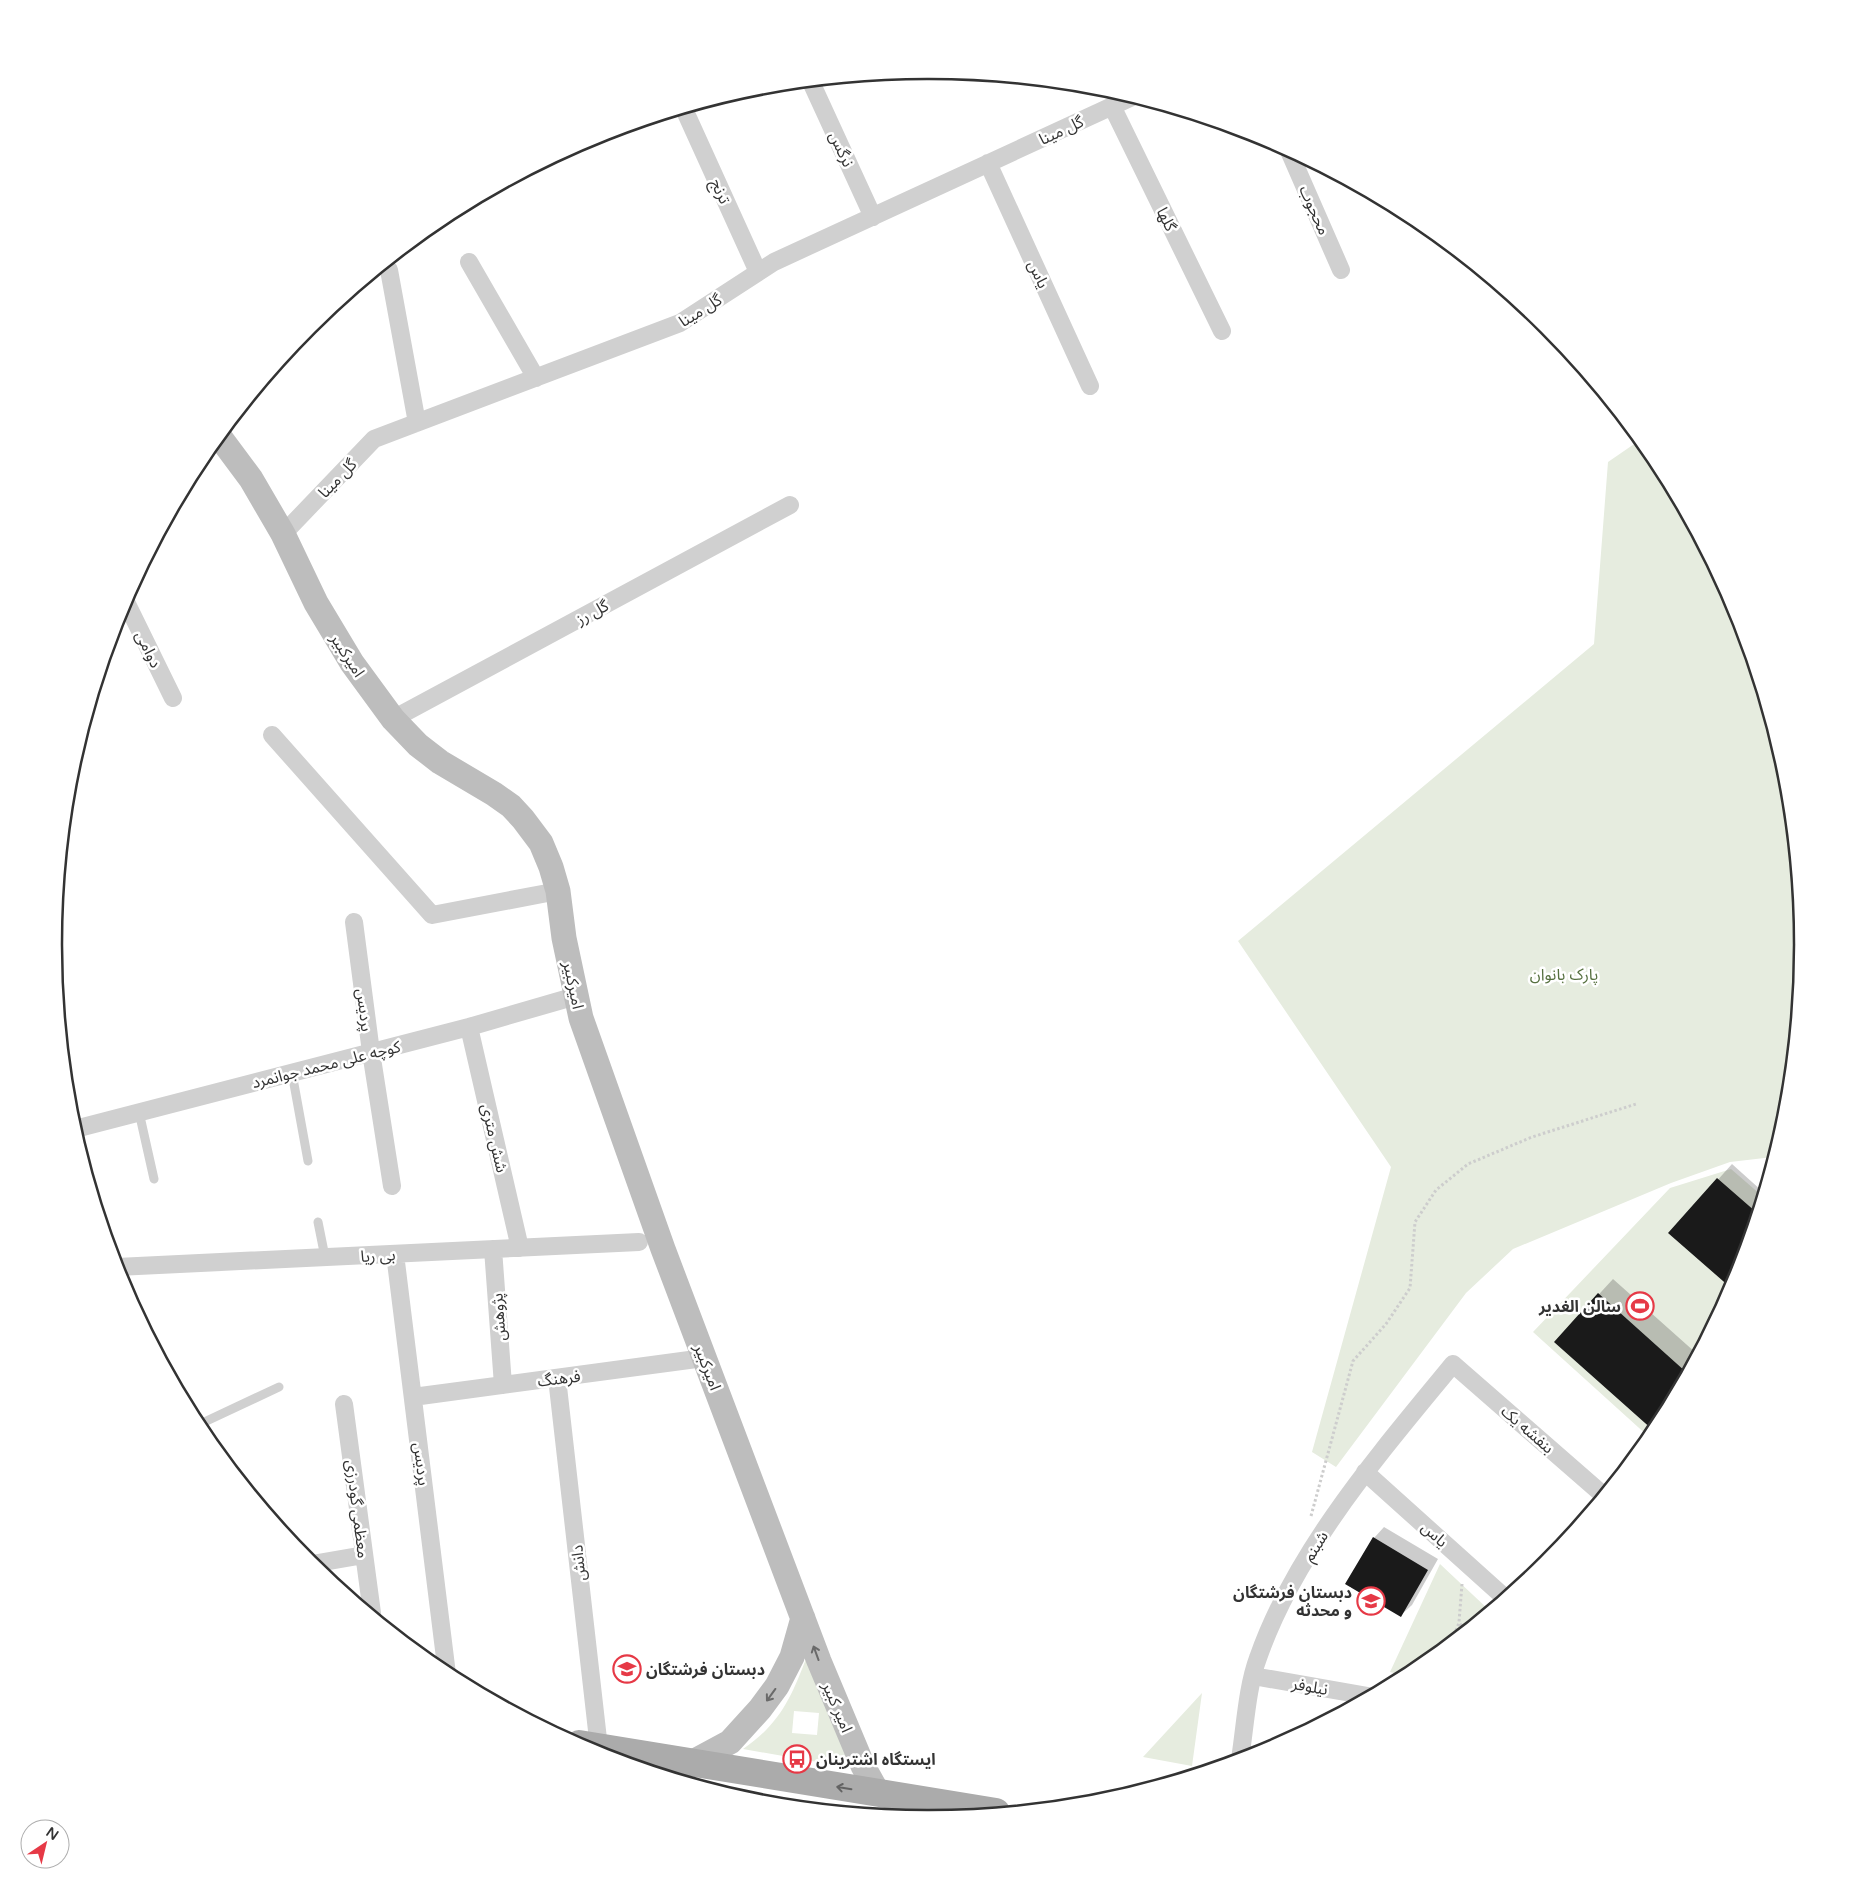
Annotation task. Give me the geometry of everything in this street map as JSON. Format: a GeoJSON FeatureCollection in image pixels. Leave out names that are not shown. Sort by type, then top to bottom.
{"type":"FeatureCollection","features":[{"type":"Feature","properties":{"kind":"main road"},"geometry":{"type":"LineString","coordinates":[[613,1750],[974,1808]]}},
{"type":"Feature","properties":{"kind":"street","name":"نرگس"},"geometry":{"type":"LineString","coordinates":[[813,86],[873,216]]}},
{"type":"Feature","properties":{"kind":"street","name":"گل مینا"},"geometry":{"type":"LineString","coordinates":[[283,534],[374,439],[680,324],[774,262],[1122,101]]}},
{"type":"Feature","properties":{"kind":"street","name":"گلها"},"geometry":{"type":"LineString","coordinates":[[1112,106],[1222,332]]}},
{"type":"Feature","properties":{"kind":"street","name":"ترنج"},"geometry":{"type":"LineString","coordinates":[[686,114],[758,272]]}},
{"type":"Feature","properties":{"kind":"street","name":"محجوب"},"geometry":{"type":"LineString","coordinates":[[1293,160],[1341,270]]}},
{"type":"Feature","properties":{"kind":"street","name":"یاس"},"geometry":{"type":"LineString","coordinates":[[988,163],[1090,386]]}},
{"type":"Feature","properties":{"kind":"street"},"geometry":{"type":"LineString","coordinates":[[469,262],[536,378]]}},
{"type":"Feature","properties":{"kind":"street"},"geometry":{"type":"LineString","coordinates":[[389,270],[417,423]]}},
{"type":"Feature","properties":{"kind":"street","name":"امیرکبیر"},"geometry":{"type":"LineString","coordinates":[[224,442],[251,479],[283,534],[316,603],[346,654],[393,718],[418,745],[440,762],[511,806],[523,818],[541,843],[558,890],[564,938],[584,1028],[704,1358],[803,1618]]}},
{"type":"Feature","properties":{"kind":"street","name":"گل رز"},"geometry":{"type":"LineString","coordinates":[[393,718],[790,505]]}},
{"type":"Feature","properties":{"kind":"street","name":"دوامی"},"geometry":{"type":"LineString","coordinates":[[130,609],[173,698]]}},
{"type":"Feature","properties":{"kind":"street"},"geometry":{"type":"LineString","coordinates":[[272,735],[432,915],[558,890]]}},
{"type":"Feature","properties":{"kind":"street","name":"پردیس"},"geometry":{"type":"LineString","coordinates":[[354,922],[370,1052],[392,1186]]}},
{"type":"Feature","properties":{"kind":"street","name":"کوچه علی محمد جوانمرد"},"geometry":{"type":"LineString","coordinates":[[82,1126],[469,1027],[576,996]]}},
{"type":"Feature","properties":{"kind":"street","name":"شش متری"},"geometry":{"type":"LineString","coordinates":[[469,1027],[520,1248]]}},
{"type":"Feature","properties":{"kind":"street","name":"بی ریا"},"geometry":{"type":"LineString","coordinates":[[124,1267],[640,1242]]}},
{"type":"Feature","properties":{"kind":"street","name":"پژوهش"},"geometry":{"type":"LineString","coordinates":[[493,1249],[503,1385]]}},
{"type":"Feature","properties":{"kind":"street","name":"پردیس"},"geometry":{"type":"LineString","coordinates":[[396,1254],[447,1664]]}},
{"type":"Feature","properties":{"kind":"street","name":"فرهنگ"},"geometry":{"type":"LineString","coordinates":[[413,1396],[704,1358]]}},
{"type":"Feature","properties":{"kind":"street","name":"شبنم"},"geometry":{"type":"LineString","coordinates":[[1241,1751],[1257,1659],[1271,1623],[1296,1577],[1323,1533],[1366,1472],[1453,1364]]}},
{"type":"Feature","properties":{"kind":"street","name":"بنفشه یک"},"geometry":{"type":"LineString","coordinates":[[1453,1364],[1599,1491]]}},
{"type":"Feature","properties":{"kind":"street","name":"دانش"},"geometry":{"type":"LineString","coordinates":[[557,1378],[588,1740]]}},
{"type":"Feature","properties":{"kind":"street","name":"معظمی گودرزی"},"geometry":{"type":"LineString","coordinates":[[344,1404],[356,1557],[370,1606]]}},
{"type":"Feature","properties":{"kind":"street","name":"یاس"},"geometry":{"type":"LineString","coordinates":[[1366,1472],[1500,1594]]}},
{"type":"Feature","properties":{"kind":"street"},"geometry":{"type":"LineString","coordinates":[[322,1562],[356,1557]]}},
{"type":"Feature","properties":{"kind":"street"},"geometry":{"type":"LineString","coordinates":[[691,1763],[730,1742],[760,1709],[777,1686],[792,1657],[803,1618]]}},
{"type":"Feature","properties":{"kind":"street","name":"امیر کبیر"},"geometry":{"type":"LineString","coordinates":[[803,1618],[851,1737],[878,1793]]}},
{"type":"Feature","properties":{"kind":"street","name":"نیلوفر"},"geometry":{"type":"LineString","coordinates":[[1253,1676],[1360,1695]]}},
{"type":"Feature","properties":{"kind":"lane"},"geometry":{"type":"LineString","coordinates":[[292,1072],[308,1161]]}},
{"type":"Feature","properties":{"kind":"lane"},"geometry":{"type":"LineString","coordinates":[[138,1112],[154,1179]]}},
{"type":"Feature","properties":{"kind":"lane"},"geometry":{"type":"LineString","coordinates":[[318,1222],[325,1257]]}},
{"type":"Feature","properties":{"kind":"lane"},"geometry":{"type":"LineString","coordinates":[[205,1421],[280,1387]]}},
{"type":"Feature","properties":{"kind":"path"},"geometry":{"type":"LineString","coordinates":[[1309,1523],[1353,1361],[1386,1324],[1410,1288],[1415,1222],[1436,1190],[1468,1164],[1532,1136],[1636,1104]]}},
{"type":"Feature","properties":{"kind":"path"},"geometry":{"type":"LineString","coordinates":[[1456,1630],[1459,1622],[1464,1561]]}},
{"type":"Feature","properties":{"kind":"path"},"geometry":{"type":"LineString","coordinates":[[1459,1622],[1461,1626]]}},
{"type":"Feature","properties":{"kind":"green space","name":"پارک بانوان"},"geometry":{"type":"Polygon","coordinates":[[[1634,444],[1678,512],[1728,613],[1748,666],[1764,720],[1777,776],[1792,888],[1794,944],[1792,1001],[1786,1057],[1777,1113],[1767,1158],[1730,1162],[1671,1183],[1513,1249],[1466,1293],[1336,1467],[1312,1452],[1391,1167],[1238,941],[1594,644],[1608,462],[1634,444]]]}},
{"type":"Feature","properties":{"kind":"green space","name":"سالن الغدیر"},"geometry":{"type":"Polygon","coordinates":[[[1731,1169],[1757,1192],[1748,1223],[1728,1276],[1704,1327],[1678,1377],[1643,1432],[1533,1332],[1670,1188],[1731,1169]]]}},
{"type":"Feature","properties":{"kind":"green space"},"geometry":{"type":"Polygon","coordinates":[[[1440,1564],[1485,1606],[1409,1664],[1394,1673],[1390,1672],[1440,1564]]]}},
{"type":"Feature","properties":{"kind":"green space"},"geometry":{"type":"Polygon","coordinates":[[[807,1656],[851,1768],[743,1749],[776,1719],[790,1696],[807,1656]],[[794,1711],[792,1733],[817,1735],[819,1713],[794,1711]]]}},
{"type":"Feature","properties":{"kind":"green space"},"geometry":{"type":"Polygon","coordinates":[[[1202,1693],[1192,1766],[1143,1757],[1202,1693]]]}},
{"type":"Feature","properties":{"kind":"building"},"geometry":{"type":"Polygon","coordinates":[[[1717,1178],[1752,1209],[1725,1283],[1668,1233],[1717,1178]]]}},
{"type":"Feature","properties":{"kind":"building"},"geometry":{"type":"Polygon","coordinates":[[[1598,1293],[1682,1369],[1648,1425],[1554,1342],[1598,1293]]]}},
{"type":"Feature","properties":{"kind":"building"},"geometry":{"type":"Polygon","coordinates":[[[1373,1537],[1428,1570],[1401,1617],[1345,1584],[1373,1537]]]}},
{"type":"Feature","properties":{"kind":"place","name":"سالن الغدیر"},"geometry":{"type":"Point","coordinates":[1640,1306]}},
{"type":"Feature","properties":{"kind":"place","name":"دبستان فرشتگان و محدثه"},"geometry":{"type":"Point","coordinates":[1371,1601]}},
{"type":"Feature","properties":{"kind":"place","name":"دبستان فرشتگان"},"geometry":{"type":"Point","coordinates":[627,1669]}},
{"type":"Feature","properties":{"kind":"place","name":"ایستگاه اشترینان"},"geometry":{"type":"Point","coordinates":[797,1759]}}]}
